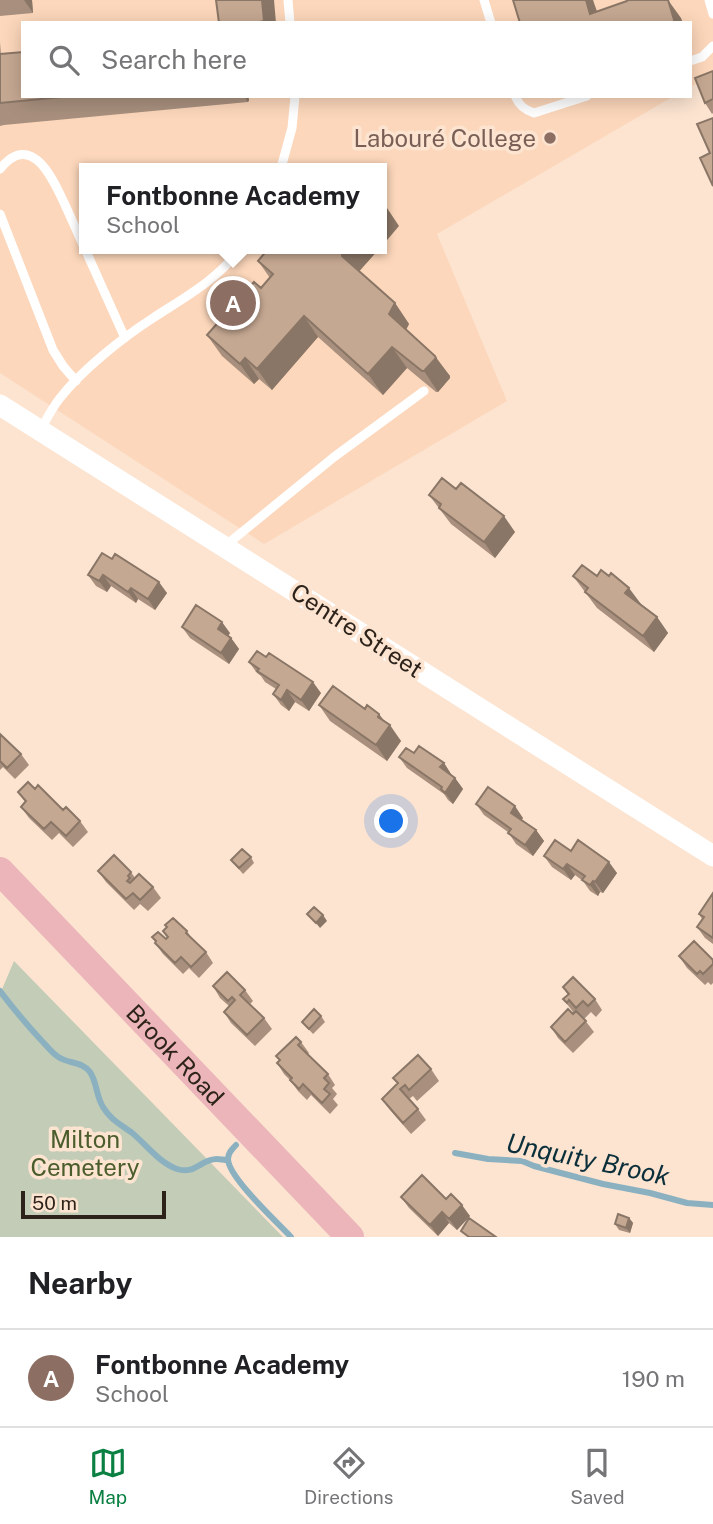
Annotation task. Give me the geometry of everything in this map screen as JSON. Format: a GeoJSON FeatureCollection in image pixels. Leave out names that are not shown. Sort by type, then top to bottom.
{"type":"FeatureCollection","features":[{"type":"Feature","properties":{"kind":"main road","name":"Brook Road"},"geometry":{"type":"LineString","coordinates":[[0,871],[350,1237]]}},
{"type":"Feature","properties":{"kind":"street","name":"Centre Street"},"geometry":{"type":"LineString","coordinates":[[0,405],[713,856]]}},
{"type":"Feature","properties":{"kind":"lane"},"geometry":{"type":"LineString","coordinates":[[288,0],[290,20]]}},
{"type":"Feature","properties":{"kind":"lane"},"geometry":{"type":"LineString","coordinates":[[290,20],[294,0]]}},
{"type":"Feature","properties":{"kind":"lane"},"geometry":{"type":"LineString","coordinates":[[484,0],[490,21]]}},
{"type":"Feature","properties":{"kind":"lane"},"geometry":{"type":"LineString","coordinates":[[692,60],[702,57],[713,46]]}},
{"type":"Feature","properties":{"kind":"lane"},"geometry":{"type":"LineString","coordinates":[[282,163],[292,128],[295,98]]}},
{"type":"Feature","properties":{"kind":"lane"},"geometry":{"type":"LineString","coordinates":[[516,98],[522,107],[534,113],[581,98]]}},
{"type":"Feature","properties":{"kind":"lane"},"geometry":{"type":"LineString","coordinates":[[0,169],[16,155],[25,154],[39,161],[46,167],[57,187],[79,235]]}},
{"type":"Feature","properties":{"kind":"lane"},"geometry":{"type":"LineString","coordinates":[[0,214],[53,349],[76,381]]}},
{"type":"Feature","properties":{"kind":"lane"},"geometry":{"type":"LineString","coordinates":[[88,254],[125,338]]}},
{"type":"Feature","properties":{"kind":"lane"},"geometry":{"type":"LineString","coordinates":[[40,430],[59,399],[76,381],[140,326],[205,285],[236,254]]}},
{"type":"Feature","properties":{"kind":"lane"},"geometry":{"type":"LineString","coordinates":[[224,547],[334,457],[424,391]]}},
{"type":"Feature","properties":{"kind":"shaded area"},"geometry":{"type":"Polygon","coordinates":[[[0,0],[713,0],[713,74],[692,86],[692,21],[21,21],[21,98],[671,98],[437,234],[507,401],[264,544],[0,373],[0,0]]]}},
{"type":"Feature","properties":{"kind":"green space","name":"Milton Cemetery"},"geometry":{"type":"Polygon","coordinates":[[[14,961],[283,1237],[0,1237],[0,994],[14,961]]]}},
{"type":"Feature","properties":{"kind":"building"},"geometry":{"type":"Polygon","coordinates":[[[216,0],[262,0],[264,21],[219,21],[216,0]]]}},
{"type":"Feature","properties":{"kind":"building"},"geometry":{"type":"Polygon","coordinates":[[[513,0],[586,0],[590,14],[627,0],[668,0],[674,21],[519,21],[513,0]]]}},
{"type":"Feature","properties":{"kind":"building"},"geometry":{"type":"Polygon","coordinates":[[[21,52],[21,98],[51,98],[0,103],[0,54],[21,52]]]}},
{"type":"Feature","properties":{"kind":"building"},"geometry":{"type":"Polygon","coordinates":[[[713,71],[713,99],[705,103],[695,78],[713,71]]]}},
{"type":"Feature","properties":{"kind":"building"},"geometry":{"type":"Polygon","coordinates":[[[713,118],[713,186],[700,158],[710,153],[697,124],[713,118]]]}},
{"type":"Feature","properties":{"kind":"building"},"geometry":{"type":"Polygon","coordinates":[[[264,254],[342,254],[395,303],[389,314],[436,358],[422,371],[392,347],[368,374],[304,316],[257,369],[245,358],[240,364],[207,335],[254,282],[261,288],[273,274],[258,261],[264,254]]]}},
{"type":"Feature","properties":{"kind":"building"},"geometry":{"type":"Polygon","coordinates":[[[442,478],[456,489],[461,483],[504,516],[484,542],[439,508],[441,504],[429,495],[442,478]]]}},
{"type":"Feature","properties":{"kind":"building"},"geometry":{"type":"Polygon","coordinates":[[[102,553],[112,559],[115,554],[159,582],[148,599],[131,588],[128,592],[103,575],[99,581],[88,575],[102,553]]]}},
{"type":"Feature","properties":{"kind":"building"},"geometry":{"type":"Polygon","coordinates":[[[582,565],[597,576],[601,570],[609,576],[611,573],[629,588],[625,593],[657,617],[643,636],[585,592],[588,588],[573,576],[582,565]]]}},
{"type":"Feature","properties":{"kind":"building"},"geometry":{"type":"Polygon","coordinates":[[[196,605],[222,622],[218,629],[231,638],[221,653],[182,627],[196,605]]]}},
{"type":"Feature","properties":{"kind":"building"},"geometry":{"type":"Polygon","coordinates":[[[257,651],[266,657],[269,653],[313,682],[301,700],[287,690],[281,700],[273,694],[279,685],[257,671],[259,669],[249,662],[257,651]]]}},
{"type":"Feature","properties":{"kind":"building"},"geometry":{"type":"Polygon","coordinates":[[[333,686],[365,709],[367,705],[390,725],[376,745],[319,705],[333,686]]]}},
{"type":"Feature","properties":{"kind":"building"},"geometry":{"type":"Polygon","coordinates":[[[0,734],[21,754],[7,768],[0,761],[0,734]]]}},
{"type":"Feature","properties":{"kind":"building"},"geometry":{"type":"Polygon","coordinates":[[[419,746],[444,763],[440,767],[455,778],[445,793],[442,787],[399,757],[406,748],[414,753],[419,746]]]}},
{"type":"Feature","properties":{"kind":"building"},"geometry":{"type":"Polygon","coordinates":[[[28,782],[35,789],[38,785],[63,810],[66,807],[80,821],[66,836],[51,822],[44,829],[21,807],[26,801],[18,792],[28,782]]]}},
{"type":"Feature","properties":{"kind":"building"},"geometry":{"type":"Polygon","coordinates":[[[488,787],[515,806],[511,813],[536,830],[525,845],[508,833],[511,829],[476,804],[488,787]]]}},
{"type":"Feature","properties":{"kind":"building"},"geometry":{"type":"Polygon","coordinates":[[[555,840],[571,851],[578,840],[609,862],[590,885],[582,880],[585,876],[567,864],[563,869],[544,856],[555,840]]]}},
{"type":"Feature","properties":{"kind":"building"},"geometry":{"type":"Polygon","coordinates":[[[242,849],[251,857],[239,868],[231,860],[242,849]]]}},
{"type":"Feature","properties":{"kind":"building"},"geometry":{"type":"Polygon","coordinates":[[[114,855],[131,872],[127,881],[130,883],[139,874],[153,887],[140,900],[133,893],[126,899],[98,871],[114,855]]]}},
{"type":"Feature","properties":{"kind":"building"},"geometry":{"type":"Polygon","coordinates":[[[713,893],[713,938],[697,927],[704,917],[699,914],[713,893]]]}},
{"type":"Feature","properties":{"kind":"building"},"geometry":{"type":"Polygon","coordinates":[[[314,907],[323,915],[316,923],[307,914],[314,907]]]}},
{"type":"Feature","properties":{"kind":"building"},"geometry":{"type":"Polygon","coordinates":[[[173,918],[206,952],[191,967],[181,957],[175,963],[152,937],[158,932],[166,939],[168,937],[163,931],[167,927],[165,925],[173,918]]]}},
{"type":"Feature","properties":{"kind":"building"},"geometry":{"type":"Polygon","coordinates":[[[694,941],[713,960],[713,964],[703,974],[700,971],[697,974],[679,956],[694,941]]]}},
{"type":"Feature","properties":{"kind":"building"},"geometry":{"type":"Polygon","coordinates":[[[227,972],[245,990],[240,995],[264,1018],[247,1035],[224,1012],[235,1000],[232,997],[228,1001],[213,986],[227,972]]]}},
{"type":"Feature","properties":{"kind":"building"},"geometry":{"type":"Polygon","coordinates":[[[573,977],[595,999],[588,1006],[583,1001],[576,1008],[569,1000],[567,1003],[563,999],[569,994],[563,987],[573,977]]]}},
{"type":"Feature","properties":{"kind":"building"},"geometry":{"type":"Polygon","coordinates":[[[314,1009],[321,1016],[309,1029],[302,1022],[314,1009]]]}},
{"type":"Feature","properties":{"kind":"building"},"geometry":{"type":"Polygon","coordinates":[[[568,1009],[573,1014],[576,1011],[586,1021],[565,1042],[551,1027],[568,1009]]]}},
{"type":"Feature","properties":{"kind":"building"},"geometry":{"type":"Polygon","coordinates":[[[296,1037],[301,1042],[298,1045],[328,1074],[324,1078],[329,1083],[324,1089],[330,1094],[322,1103],[303,1084],[299,1089],[277,1063],[280,1060],[276,1056],[296,1037]]]}},
{"type":"Feature","properties":{"kind":"building"},"geometry":{"type":"Polygon","coordinates":[[[418,1055],[431,1069],[409,1090],[405,1085],[400,1089],[418,1109],[403,1123],[382,1099],[398,1083],[393,1078],[418,1055]]]}},
{"type":"Feature","properties":{"kind":"building"},"geometry":{"type":"Polygon","coordinates":[[[422,1175],[446,1199],[451,1194],[462,1205],[449,1219],[442,1212],[430,1225],[401,1197],[422,1175]]]}},
{"type":"Feature","properties":{"kind":"building"},"geometry":{"type":"Polygon","coordinates":[[[618,1214],[629,1218],[626,1228],[615,1224],[618,1214]]]}},
{"type":"Feature","properties":{"kind":"building"},"geometry":{"type":"Polygon","coordinates":[[[469,1218],[496,1237],[469,1237],[461,1231],[469,1218]]]}},
{"type":"Feature","properties":{"kind":"waterway"},"geometry":{"type":"LineString","coordinates":[[0,991],[53,1053],[61,1059],[87,1068],[106,1111],[164,1162],[177,1169],[189,1170],[207,1161],[227,1160]]}},
{"type":"Feature","properties":{"kind":"waterway","name":"Unquity Brook"},"geometry":{"type":"LineString","coordinates":[[236,1145],[229,1153],[230,1167],[255,1200],[291,1237]]}},
{"type":"Feature","properties":{"kind":"waterway","name":"Unquity Brook"},"geometry":{"type":"LineString","coordinates":[[455,1153],[522,1161],[603,1184],[687,1203],[713,1205]]}},
{"type":"Feature","properties":{"kind":"place","name":"Labouré College"},"geometry":{"type":"Point","coordinates":[550,138]}},
{"type":"Feature","properties":{"kind":"place","name":"Fontbonne Academy"},"geometry":{"type":"Point","coordinates":[233,303]}}]}
